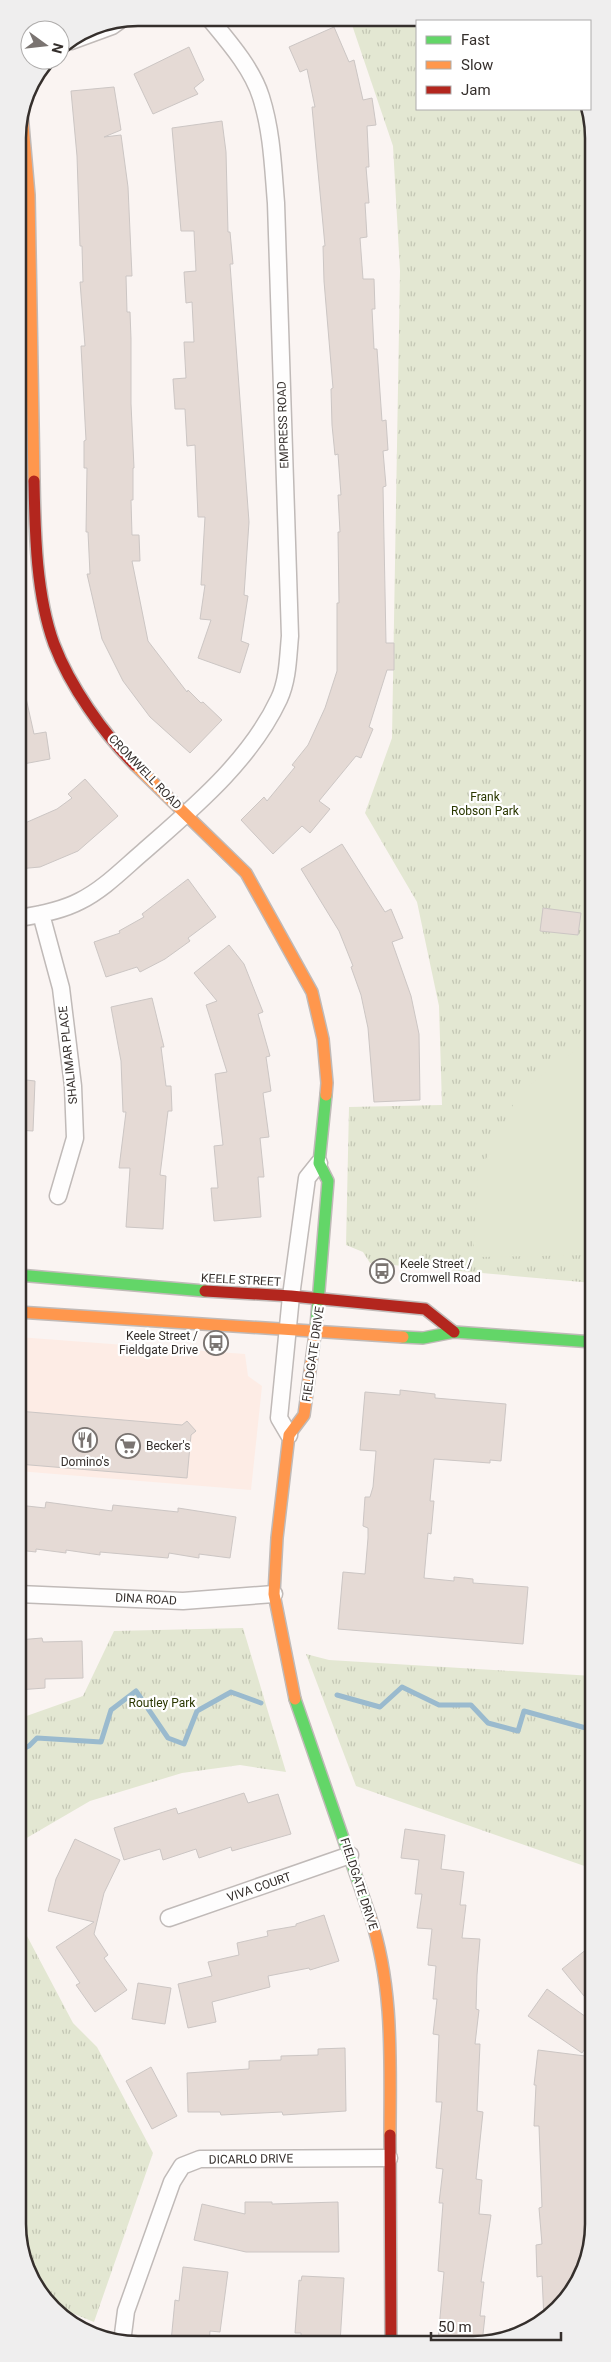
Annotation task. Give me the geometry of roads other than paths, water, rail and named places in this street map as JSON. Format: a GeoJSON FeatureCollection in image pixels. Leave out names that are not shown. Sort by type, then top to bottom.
{"type":"FeatureCollection","features":[{"type":"Feature","properties":{"kind":"street","name":"EMPRESS ROAD"},"geometry":{"type":"LineString","coordinates":[[26,917],[42,914],[80,901],[114,878],[186,815],[258,738],[280,698],[286,676],[290,636],[276,203],[270,136],[260,96],[245,64],[214,26]]}},
{"type":"Feature","properties":{"kind":"street","name":"CROMWELL ROAD"},"geometry":{"type":"LineString","coordinates":[[26,160],[29,195],[36,538],[43,598],[54,644],[75,685],[95,718],[127,757],[246,873],[312,992],[323,1039],[327,1083],[319,1163],[328,1181],[320,1299]]}},
{"type":"Feature","properties":{"kind":"street","name":"SHALIMAR PLACE"},"geometry":{"type":"LineString","coordinates":[[42,914],[61,988],[73,1086],[75,1138],[58,1196]]}},
{"type":"Feature","properties":{"kind":"street","name":"CROMWELL ROAD"},"geometry":{"type":"LineString","coordinates":[[291,1296],[306,1178],[319,1163]]}},
{"type":"Feature","properties":{"kind":"street","name":"KEELE STREET"},"geometry":{"type":"LineString","coordinates":[[26,1276],[180,1290],[291,1296],[425,1309],[454,1332]]}},
{"type":"Feature","properties":{"kind":"street","name":"FIELDGATE DRIVE"},"geometry":{"type":"LineString","coordinates":[[289,1435],[279,1418],[291,1296]]}},
{"type":"Feature","properties":{"kind":"street","name":"FIELDGATE DRIVE"},"geometry":{"type":"LineString","coordinates":[[320,1299],[304,1416],[289,1435],[277,1538],[274,1594],[288,1672],[297,1706],[350,1855],[377,1938],[387,1991],[390,2046],[391,2336]]}},
{"type":"Feature","properties":{"kind":"street"},"geometry":{"type":"LineString","coordinates":[[26,1313],[422,1338],[454,1332],[585,1341]]}},
{"type":"Feature","properties":{"kind":"street","name":"DINA ROAD"},"geometry":{"type":"LineString","coordinates":[[26,1594],[183,1601],[274,1594]]}},
{"type":"Feature","properties":{"kind":"street","name":"VIVA COURT"},"geometry":{"type":"LineString","coordinates":[[169,1918],[350,1855]]}},
{"type":"Feature","properties":{"kind":"street","name":"DICARLO DRIVE"},"geometry":{"type":"LineString","coordinates":[[123,2335],[126,2311],[172,2182],[182,2166],[200,2159],[390,2158]]}},
{"type":"Feature","properties":{"kind":"waterway"},"geometry":{"type":"LineString","coordinates":[[337,1695],[380,1707],[402,1687],[439,1705],[471,1705],[488,1723],[518,1731],[524,1711],[585,1728]]}},
{"type":"Feature","properties":{"kind":"waterway"},"geometry":{"type":"LineString","coordinates":[[26,1747],[37,1738],[101,1742],[111,1710],[136,1691],[168,1738],[184,1744],[197,1711],[231,1692],[261,1703]]}},
{"type":"Feature","properties":{"kind":"place","name":"Keele Street / Cromwell Road"},"geometry":{"type":"Point","coordinates":[382,1271]}},
{"type":"Feature","properties":{"kind":"place","name":"Keele Street / Fieldgate Drive"},"geometry":{"type":"Point","coordinates":[216,1343]}},
{"type":"Feature","properties":{"kind":"place","name":"Domino's"},"geometry":{"type":"Point","coordinates":[85,1440]}},
{"type":"Feature","properties":{"kind":"place","name":"Becker's"},"geometry":{"type":"Point","coordinates":[128,1446]}},
{"type":"Feature","properties":{"kind":"park label","name":"Frank Robson Park"},"geometry":{"type":"Point","coordinates":[485,804]}},
{"type":"Feature","properties":{"kind":"park label","name":"Routley Park"},"geometry":{"type":"Point","coordinates":[162,1703]}}]}
